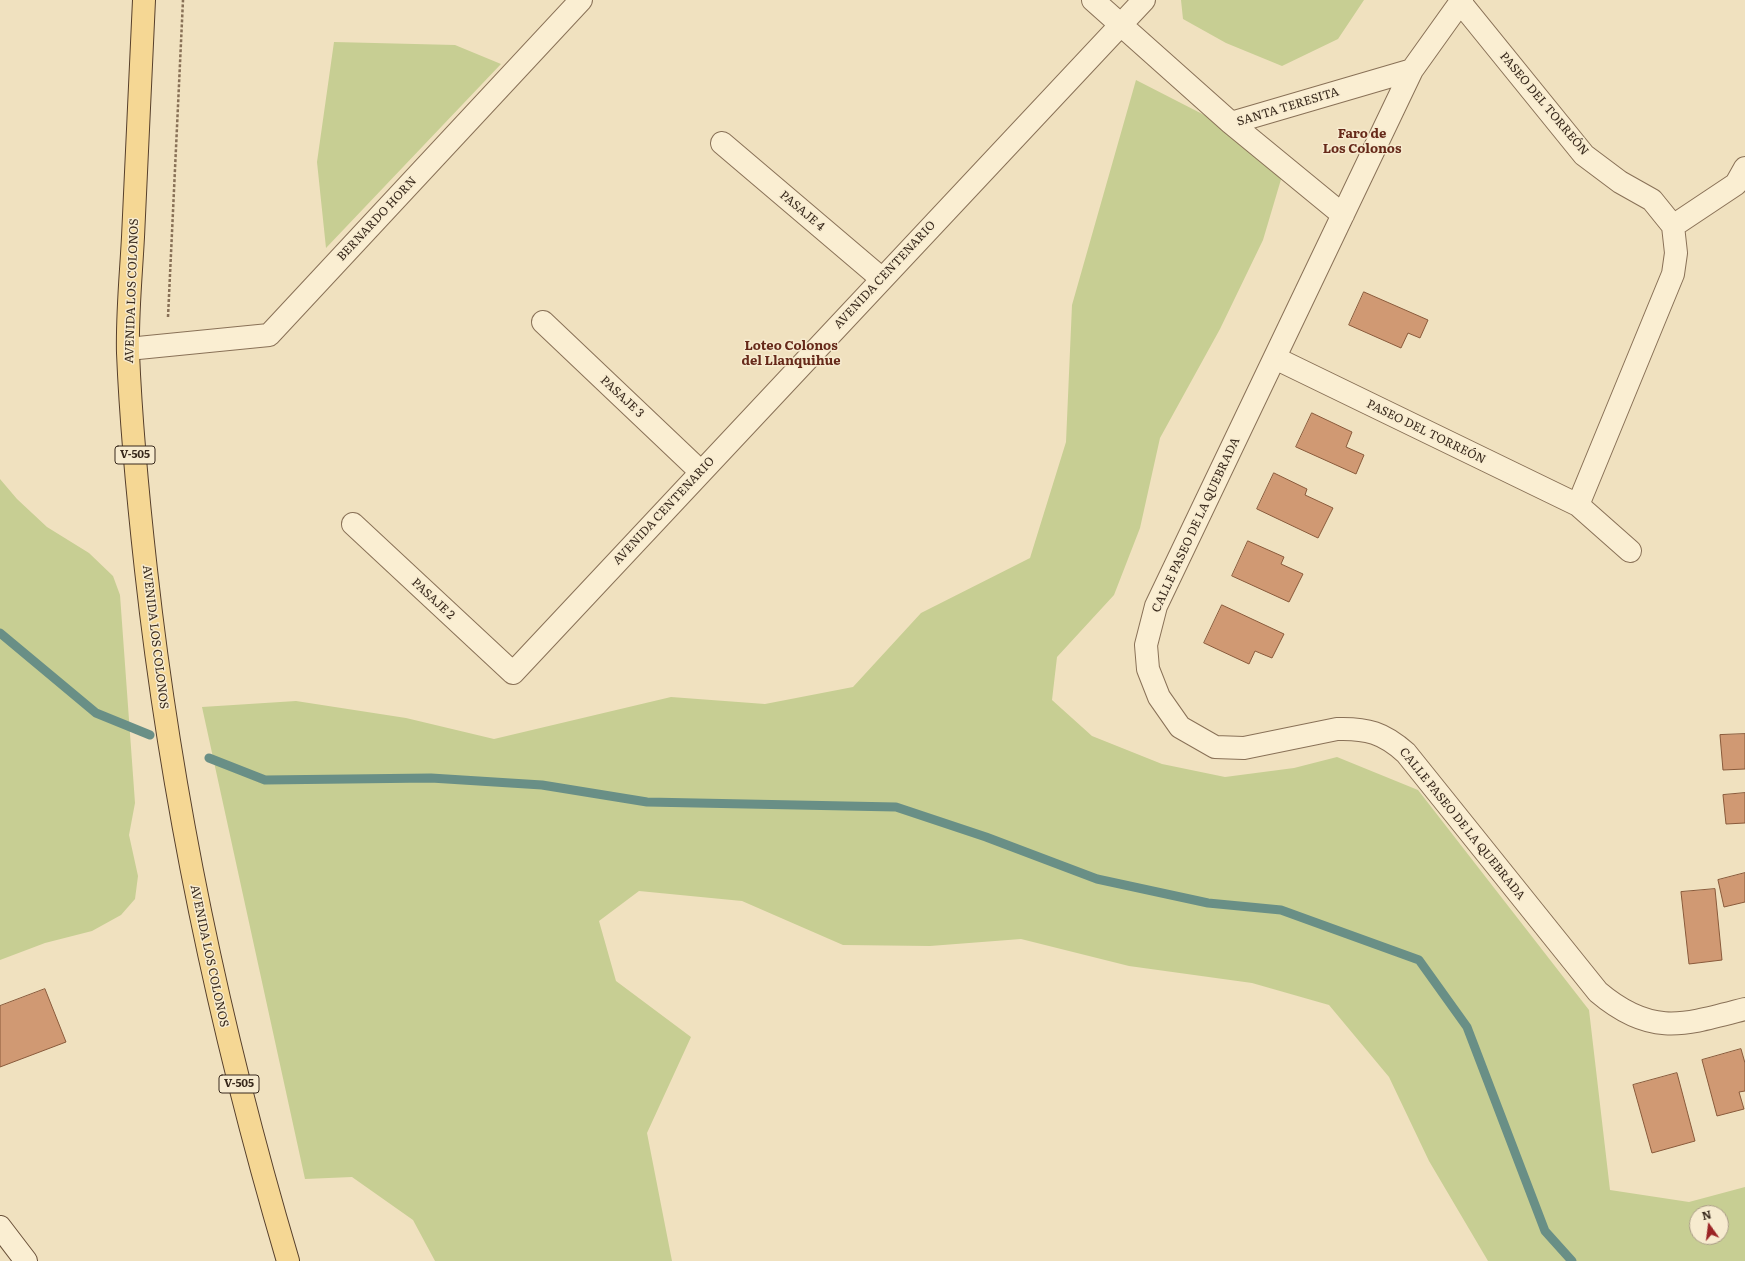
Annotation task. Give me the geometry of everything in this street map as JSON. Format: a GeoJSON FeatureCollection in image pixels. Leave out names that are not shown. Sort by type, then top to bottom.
{"type":"FeatureCollection","features":[{"type":"Feature","properties":{"kind":"main road","name":"AVENIDA LOS COLONOS"},"geometry":{"type":"LineString","coordinates":[[144,0],[128,348],[140,510],[154,643],[174,774],[198,905],[226,1035],[260,1164],[288,1261]]}},
{"type":"Feature","properties":{"kind":"street","name":"BERNARDO HORN"},"geometry":{"type":"LineString","coordinates":[[128,348],[269,335],[581,0]]}},
{"type":"Feature","properties":{"kind":"street"},"geometry":{"type":"LineString","coordinates":[[1093,0],[1231,123]]}},
{"type":"Feature","properties":{"kind":"street","name":"AVENIDA CENTENARIO"},"geometry":{"type":"LineString","coordinates":[[513,673],[1144,0]]}},
{"type":"Feature","properties":{"kind":"street","name":"CALLE PASEO DE LA QUEBRADA"},"geometry":{"type":"LineString","coordinates":[[1461,1],[1412,70],[1156,606],[1146,645],[1148,669],[1159,697],[1180,727],[1215,747],[1244,748],[1337,729],[1364,730],[1377,733],[1387,738],[1406,752],[1598,992],[1613,1005],[1629,1014],[1647,1021],[1669,1024],[1691,1023],[1745,1009]]}},
{"type":"Feature","properties":{"kind":"street","name":"PASEO DEL TORREÓN"},"geometry":{"type":"LineString","coordinates":[[1461,1],[1584,155],[1620,182],[1652,200],[1673,226]]}},
{"type":"Feature","properties":{"kind":"street","name":"SANTA TERESITA"},"geometry":{"type":"LineString","coordinates":[[1231,123],[1412,70]]}},
{"type":"Feature","properties":{"kind":"street","name":"SANTA TERESITA"},"geometry":{"type":"LineString","coordinates":[[1231,123],[1343,215]]}},
{"type":"Feature","properties":{"kind":"street","name":"PASAJE 4"},"geometry":{"type":"LineString","coordinates":[[722,143],[882,278]]}},
{"type":"Feature","properties":{"kind":"street"},"geometry":{"type":"LineString","coordinates":[[1578,505],[1673,274],[1676,253],[1673,226],[1736,184],[1745,168]]}},
{"type":"Feature","properties":{"kind":"street","name":"PASAJE 3"},"geometry":{"type":"LineString","coordinates":[[543,322],[701,472]]}},
{"type":"Feature","properties":{"kind":"street","name":"PASEO DEL TORREÓN"},"geometry":{"type":"LineString","coordinates":[[1275,358],[1578,505],[1630,552]]}},
{"type":"Feature","properties":{"kind":"street","name":"PASAJE 2"},"geometry":{"type":"LineString","coordinates":[[353,524],[513,673]]}},
{"type":"Feature","properties":{"kind":"street"},"geometry":{"type":"LineString","coordinates":[[0,1227],[26,1261]]}},
{"type":"Feature","properties":{"kind":"path"},"geometry":{"type":"LineString","coordinates":[[166,345],[183,0]]}},
{"type":"Feature","properties":{"kind":"green space"},"geometry":{"type":"Polygon","coordinates":[[[1181,0],[1364,0],[1338,39],[1282,66],[1226,43],[1183,19],[1181,0]]]}},
{"type":"Feature","properties":{"kind":"green space"},"geometry":{"type":"Polygon","coordinates":[[[334,42],[455,45],[501,64],[326,248],[317,162],[334,42]]]}},
{"type":"Feature","properties":{"kind":"green space"},"geometry":{"type":"Polygon","coordinates":[[[1136,80],[1216,121],[1282,176],[1263,240],[1220,329],[1160,438],[1140,528],[1114,595],[1057,657],[1052,700],[1092,736],[1162,764],[1225,777],[1294,768],[1337,757],[1418,790],[1589,1010],[1610,1190],[1689,1202],[1745,1187],[1745,1261],[1488,1261],[1429,1161],[1389,1077],[1329,1005],[1252,983],[1129,966],[1021,939],[930,946],[843,945],[742,901],[639,891],[599,921],[616,981],[691,1037],[647,1133],[672,1261],[435,1261],[413,1220],[352,1177],[305,1179],[202,707],[296,701],[406,718],[494,739],[671,697],[765,704],[853,687],[921,613],[1030,558],[1066,442],[1072,305],[1136,80]]]}},
{"type":"Feature","properties":{"kind":"green space"},"geometry":{"type":"Polygon","coordinates":[[[0,479],[17,499],[47,527],[89,553],[113,576],[120,595],[135,803],[129,835],[138,876],[135,899],[121,915],[92,931],[45,943],[0,960],[0,479]]]}},
{"type":"Feature","properties":{"kind":"building"},"geometry":{"type":"Polygon","coordinates":[[[1364,292],[1428,320],[1420,338],[1408,333],[1401,348],[1349,325],[1364,292]]]}},
{"type":"Feature","properties":{"kind":"building"},"geometry":{"type":"Polygon","coordinates":[[[1312,413],[1352,432],[1346,447],[1364,455],[1356,474],[1296,447],[1312,413]]]}},
{"type":"Feature","properties":{"kind":"building"},"geometry":{"type":"Polygon","coordinates":[[[1274,473],[1307,489],[1305,495],[1333,508],[1318,538],[1257,509],[1274,473]]]}},
{"type":"Feature","properties":{"kind":"building"},"geometry":{"type":"Polygon","coordinates":[[[1248,541],[1284,557],[1281,564],[1303,574],[1289,602],[1232,576],[1248,541]]]}},
{"type":"Feature","properties":{"kind":"building"},"geometry":{"type":"Polygon","coordinates":[[[1222,605],[1284,634],[1272,658],[1255,651],[1249,664],[1204,643],[1222,605]]]}},
{"type":"Feature","properties":{"kind":"building"},"geometry":{"type":"Polygon","coordinates":[[[1745,734],[1745,769],[1723,770],[1720,735],[1745,734]]]}},
{"type":"Feature","properties":{"kind":"building"},"geometry":{"type":"Polygon","coordinates":[[[1745,793],[1745,823],[1726,824],[1723,795],[1745,793]]]}},
{"type":"Feature","properties":{"kind":"building"},"geometry":{"type":"Polygon","coordinates":[[[1745,873],[1745,902],[1724,907],[1718,880],[1745,873]]]}},
{"type":"Feature","properties":{"kind":"building"},"geometry":{"type":"Polygon","coordinates":[[[1715,889],[1722,960],[1689,964],[1681,892],[1715,889]]]}},
{"type":"Feature","properties":{"kind":"building"},"geometry":{"type":"Polygon","coordinates":[[[45,989],[66,1042],[0,1067],[0,1006],[45,989]]]}},
{"type":"Feature","properties":{"kind":"building"},"geometry":{"type":"Polygon","coordinates":[[[1741,1049],[1745,1063],[1745,1091],[1739,1092],[1744,1109],[1717,1116],[1702,1060],[1741,1049]]]}},
{"type":"Feature","properties":{"kind":"building"},"geometry":{"type":"Polygon","coordinates":[[[1677,1073],[1695,1141],[1652,1153],[1633,1085],[1677,1073]]]}},
{"type":"Feature","properties":{"kind":"waterway"},"geometry":{"type":"LineString","coordinates":[[0,633],[96,713],[150,735]]}},
{"type":"Feature","properties":{"kind":"waterway"},"geometry":{"type":"LineString","coordinates":[[209,758],[265,780],[431,778],[542,785],[647,802],[896,807],[986,837],[1097,879],[1208,903],[1281,910],[1419,960],[1467,1027],[1545,1231],[1572,1261]]}},
{"type":"Feature","properties":{"kind":"district","name":"Faro de Los Colonos"},"geometry":{"type":"Point","coordinates":[1362,142]}},
{"type":"Feature","properties":{"kind":"district","name":"Loteo Colonos del Llanquihue"},"geometry":{"type":"Point","coordinates":[791,354]}}]}
